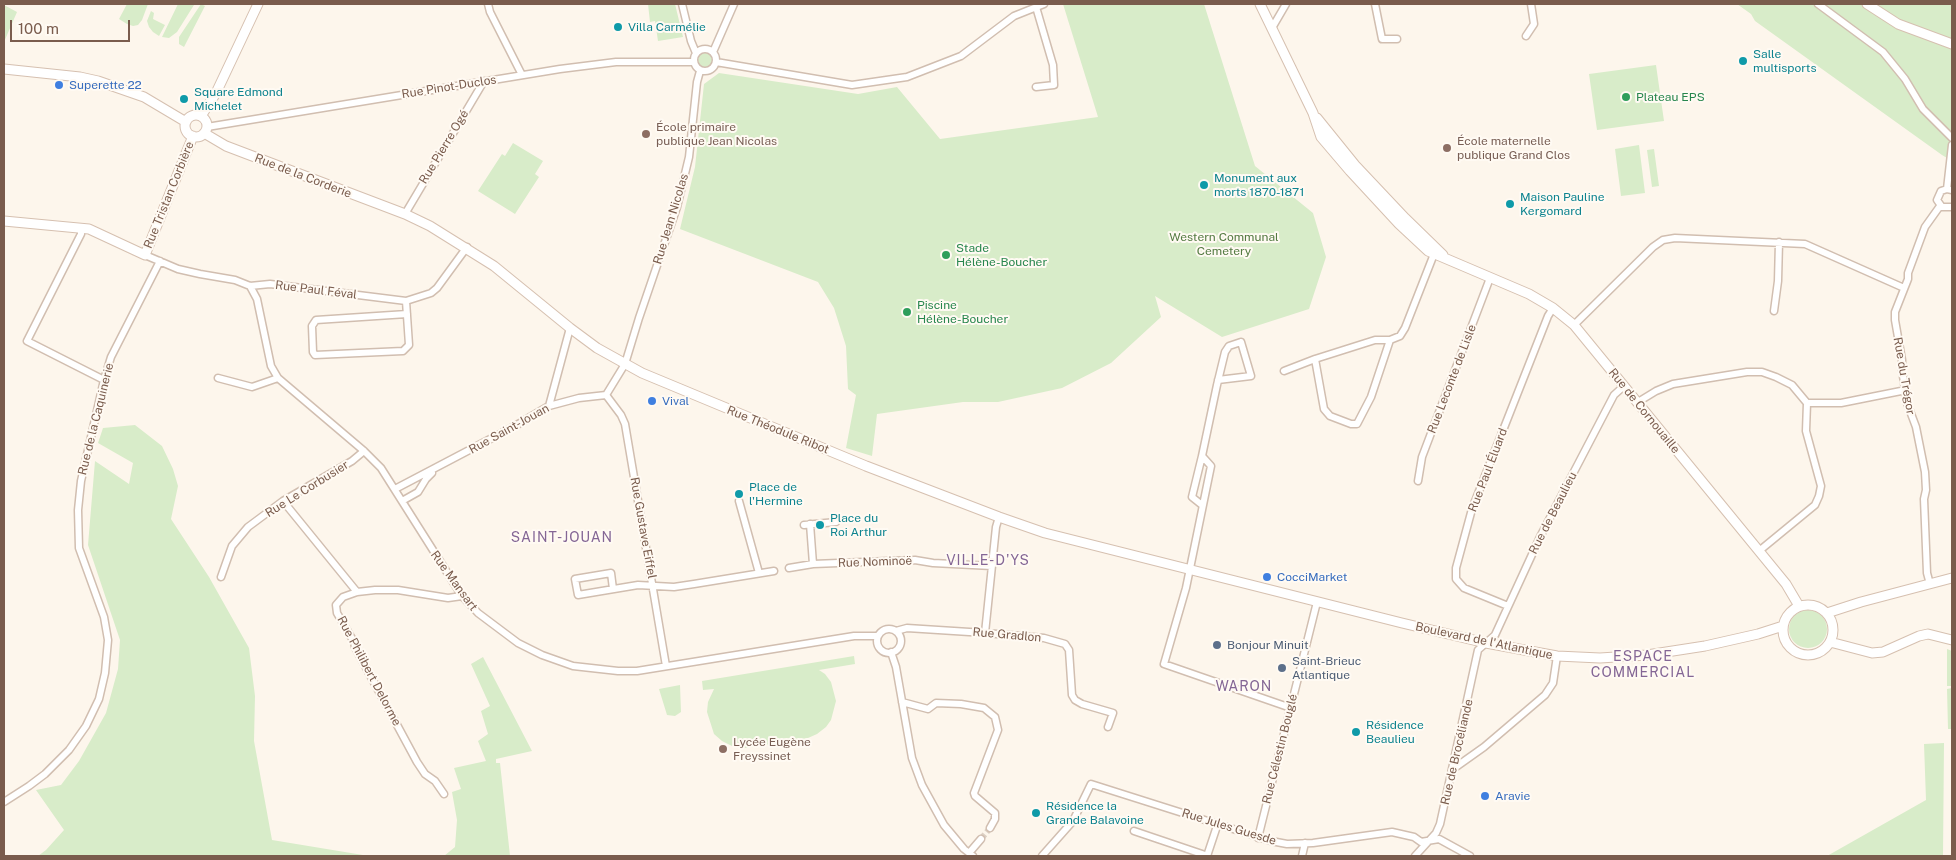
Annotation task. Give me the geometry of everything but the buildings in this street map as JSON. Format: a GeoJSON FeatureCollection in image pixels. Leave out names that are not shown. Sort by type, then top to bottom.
{"type":"FeatureCollection","features":[{"type":"Feature","properties":{"kind":"main road"},"geometry":{"type":"LineString","coordinates":[[201,116],[216,93],[258,4]]}},
{"type":"Feature","properties":{"kind":"main road","name":"Rue de Cornouaille"},"geometry":{"type":"LineString","coordinates":[[1260,4],[1313,113],[1321,138],[1399,224],[1428,252],[1529,294],[1553,308],[1574,325],[1786,584],[1800,606]]}},
{"type":"Feature","properties":{"kind":"main road"},"geometry":{"type":"LineString","coordinates":[[1867,4],[1898,24],[1952,44]]}},
{"type":"Feature","properties":{"kind":"main road"},"geometry":{"type":"LineString","coordinates":[[4,69],[80,76],[144,97],[186,122],[188,132],[193,136],[199,136],[205,130],[206,122],[201,116]]}},
{"type":"Feature","properties":{"kind":"main road","name":"Rue de Cornouaille"},"geometry":{"type":"LineString","coordinates":[[1313,113],[1355,165],[1404,218],[1451,262]]}},
{"type":"Feature","properties":{"kind":"main road"},"geometry":{"type":"LineString","coordinates":[[186,122],[192,116],[201,116]]}},
{"type":"Feature","properties":{"kind":"main road","name":"Rue de la Corderie"},"geometry":{"type":"LineString","coordinates":[[205,130],[226,146],[404,214]]}},
{"type":"Feature","properties":{"kind":"main road","name":"Rue Tristan Corbière"},"geometry":{"type":"LineString","coordinates":[[145,255],[193,136]]}},
{"type":"Feature","properties":{"kind":"main road","name":"Rue Théodule Ribot"},"geometry":{"type":"LineString","coordinates":[[404,214],[467,247],[494,266],[597,348],[671,386],[866,466],[999,517],[1045,533],[1189,570]]}},
{"type":"Feature","properties":{"kind":"main road"},"geometry":{"type":"LineString","coordinates":[[4,221],[81,228],[98,232],[145,255]]}},
{"type":"Feature","properties":{"kind":"main road","name":"Boulevard de l'Atlantique"},"geometry":{"type":"LineString","coordinates":[[1189,570],[1486,643],[1557,656],[1600,658],[1647,655],[1705,646],[1758,634],[1782,626]]}},
{"type":"Feature","properties":{"kind":"main road"},"geometry":{"type":"LineString","coordinates":[[1827,614],[1861,602],[1952,578]]}},
{"type":"Feature","properties":{"kind":"main road"},"geometry":{"type":"LineString","coordinates":[[1800,606],[1818,606],[1827,614],[1833,627],[1830,642],[1819,652],[1802,654],[1793,650],[1786,642],[1782,626],[1787,616],[1800,606]]}},
{"type":"Feature","properties":{"kind":"main road"},"geometry":{"type":"LineString","coordinates":[[1830,642],[1872,653],[1883,652],[1928,634],[1952,640]]}},
{"type":"Feature","properties":{"kind":"street"},"geometry":{"type":"LineString","coordinates":[[488,4],[490,12],[522,75]]}},
{"type":"Feature","properties":{"kind":"street"},"geometry":{"type":"LineString","coordinates":[[682,4],[696,53],[694,62],[696,67],[700,70],[710,71],[716,62]]}},
{"type":"Feature","properties":{"kind":"street"},"geometry":{"type":"LineString","coordinates":[[716,62],[713,52],[734,4]]}},
{"type":"Feature","properties":{"kind":"street"},"geometry":{"type":"LineString","coordinates":[[716,62],[852,85],[890,80],[924,71],[960,56],[1014,16],[1044,4]]}},
{"type":"Feature","properties":{"kind":"street"},"geometry":{"type":"LineString","coordinates":[[1272,28],[1286,4]]}},
{"type":"Feature","properties":{"kind":"street"},"geometry":{"type":"LineString","coordinates":[[1375,4],[1382,39],[1397,39]]}},
{"type":"Feature","properties":{"kind":"street"},"geometry":{"type":"LineString","coordinates":[[1526,36],[1534,24],[1531,4]]}},
{"type":"Feature","properties":{"kind":"street"},"geometry":{"type":"LineString","coordinates":[[1818,4],[1883,52],[1905,79],[1923,109],[1952,138]]}},
{"type":"Feature","properties":{"kind":"street"},"geometry":{"type":"LineString","coordinates":[[1036,7],[1053,65],[1054,85],[1036,87]]}},
{"type":"Feature","properties":{"kind":"street"},"geometry":{"type":"LineString","coordinates":[[696,53],[706,49],[713,52]]}},
{"type":"Feature","properties":{"kind":"street","name":"Rue Pinot-Duclos"},"geometry":{"type":"LineString","coordinates":[[205,130],[522,75],[616,62],[694,62]]}},
{"type":"Feature","properties":{"kind":"street","name":"Rue Jean Nicolas"},"geometry":{"type":"LineString","coordinates":[[625,364],[677,207],[689,158],[700,70]]}},
{"type":"Feature","properties":{"kind":"street","name":"Rue Pierre Ogé"},"geometry":{"type":"LineString","coordinates":[[404,214],[484,81]]}},
{"type":"Feature","properties":{"kind":"street"},"geometry":{"type":"LineString","coordinates":[[1950,190],[1952,145]]}},
{"type":"Feature","properties":{"kind":"street","name":"Rue du Trégor"},"geometry":{"type":"LineString","coordinates":[[1930,584],[1927,563],[1925,472],[1906,390],[1895,312],[1925,227],[1940,206],[1937,196],[1941,191],[1950,190]]}},
{"type":"Feature","properties":{"kind":"street"},"geometry":{"type":"LineString","coordinates":[[1940,206],[1945,208],[1952,207]]}},
{"type":"Feature","properties":{"kind":"street"},"geometry":{"type":"LineString","coordinates":[[81,228],[80,234],[28,341],[104,380]]}},
{"type":"Feature","properties":{"kind":"street"},"geometry":{"type":"LineString","coordinates":[[1574,325],[1653,248],[1663,240],[1674,238],[1805,244],[1904,288]]}},
{"type":"Feature","properties":{"kind":"street"},"geometry":{"type":"LineString","coordinates":[[1774,311],[1778,282],[1779,242]]}},
{"type":"Feature","properties":{"kind":"street","name":"Rue Paul Féval"},"geometry":{"type":"LineString","coordinates":[[145,255],[189,272],[235,280],[250,286],[270,284],[406,301],[431,293],[437,288],[467,247]]}},
{"type":"Feature","properties":{"kind":"street"},"geometry":{"type":"LineString","coordinates":[[1284,371],[1375,340],[1390,340],[1400,336],[1405,328],[1434,254]]}},
{"type":"Feature","properties":{"kind":"street","name":"Rue de la Caquinerie"},"geometry":{"type":"LineString","coordinates":[[4,802],[45,774],[69,750],[93,714],[103,685],[108,640],[104,617],[79,548],[78,510],[81,481],[104,380],[111,358],[160,261]]}},
{"type":"Feature","properties":{"kind":"street","name":"Rue Leconte de Lisle"},"geometry":{"type":"LineString","coordinates":[[1418,481],[1422,457],[1490,278]]}},
{"type":"Feature","properties":{"kind":"street","name":"Rue Mansart"},"geometry":{"type":"LineString","coordinates":[[250,286],[257,299],[271,366],[278,378],[364,451],[381,468],[462,596],[478,614],[518,643],[560,662],[593,669],[637,671],[854,636],[878,636]]}},
{"type":"Feature","properties":{"kind":"street"},"geometry":{"type":"LineString","coordinates":[[406,301],[407,314],[409,345],[403,351],[314,354],[313,352],[312,326],[316,320],[407,314]]}},
{"type":"Feature","properties":{"kind":"street","name":"Rue Paul Éluard"},"geometry":{"type":"LineString","coordinates":[[1508,606],[1464,588],[1456,579],[1456,568],[1472,508],[1548,316],[1553,308]]}},
{"type":"Feature","properties":{"kind":"street"},"geometry":{"type":"LineString","coordinates":[[549,406],[570,328]]}},
{"type":"Feature","properties":{"kind":"street"},"geometry":{"type":"LineString","coordinates":[[1315,359],[1324,409],[1330,416],[1356,424],[1374,389],[1390,340]]}},
{"type":"Feature","properties":{"kind":"street"},"geometry":{"type":"LineString","coordinates":[[1202,505],[1192,497],[1218,380],[1225,352],[1229,346],[1241,342],[1251,376],[1218,380]]}},
{"type":"Feature","properties":{"kind":"street"},"geometry":{"type":"LineString","coordinates":[[606,395],[625,364]]}},
{"type":"Feature","properties":{"kind":"street"},"geometry":{"type":"LineString","coordinates":[[1638,402],[1656,391],[1673,384],[1747,372],[1762,372],[1792,386],[1807,403],[1806,431],[1821,486],[1819,496],[1815,505],[1759,551]]}},
{"type":"Feature","properties":{"kind":"street"},"geometry":{"type":"LineString","coordinates":[[218,378],[252,387],[278,378]]}},
{"type":"Feature","properties":{"kind":"street","name":"Rue de Beaulieu"},"geometry":{"type":"LineString","coordinates":[[1486,643],[1495,635],[1541,535],[1614,395],[1624,386]]}},
{"type":"Feature","properties":{"kind":"street"},"geometry":{"type":"LineString","coordinates":[[1807,403],[1841,403],[1906,390]]}},
{"type":"Feature","properties":{"kind":"street","name":"Rue Saint-Jouan"},"geometry":{"type":"LineString","coordinates":[[396,490],[549,406],[579,398],[606,395]]}},
{"type":"Feature","properties":{"kind":"street","name":"Rue Gustave Eiffel"},"geometry":{"type":"LineString","coordinates":[[606,395],[621,415],[625,424],[666,666]]}},
{"type":"Feature","properties":{"kind":"street","name":"Rue Le Corbusier"},"geometry":{"type":"LineString","coordinates":[[220,578],[232,546],[248,527],[282,501],[352,462],[364,451]]}},
{"type":"Feature","properties":{"kind":"street"},"geometry":{"type":"LineString","coordinates":[[1202,456],[1211,466],[1186,588],[1164,664],[1291,708]]}},
{"type":"Feature","properties":{"kind":"street","name":"Rue Saint-Jouan"},"geometry":{"type":"LineString","coordinates":[[402,501],[418,492],[426,479],[438,467]]}},
{"type":"Feature","properties":{"kind":"street"},"geometry":{"type":"LineString","coordinates":[[282,501],[357,592]]}},
{"type":"Feature","properties":{"kind":"street"},"geometry":{"type":"LineString","coordinates":[[739,502],[759,574]]}},
{"type":"Feature","properties":{"kind":"street"},"geometry":{"type":"LineString","coordinates":[[985,633],[996,527],[999,517]]}},
{"type":"Feature","properties":{"kind":"street"},"geometry":{"type":"LineString","coordinates":[[813,564],[807,525],[836,522]]}},
{"type":"Feature","properties":{"kind":"street","name":"Rue Nominoë"},"geometry":{"type":"LineString","coordinates":[[789,568],[813,564],[916,560],[933,563],[992,566]]}},
{"type":"Feature","properties":{"kind":"street"},"geometry":{"type":"LineString","coordinates":[[614,589],[611,573],[576,579],[578,595],[614,589],[638,585],[674,587],[774,571]]}},
{"type":"Feature","properties":{"kind":"street","name":"Rue Philibert Delorme"},"geometry":{"type":"LineString","coordinates":[[444,794],[435,781],[425,774],[417,762],[338,613],[336,605],[343,597],[357,592],[398,590],[448,598],[462,596]]}},
{"type":"Feature","properties":{"kind":"street","name":"Rue Célestin Bouglé"},"geometry":{"type":"LineString","coordinates":[[1258,838],[1317,602]]}},
{"type":"Feature","properties":{"kind":"street","name":"Rue Gradlon"},"geometry":{"type":"LineString","coordinates":[[896,631],[907,628],[985,633],[1044,638],[1065,644],[1069,650],[1072,695],[1075,700],[1082,704],[1112,713],[1108,727]]}},
{"type":"Feature","properties":{"kind":"street"},"geometry":{"type":"LineString","coordinates":[[885,629],[896,631],[901,636],[898,649],[886,652],[880,647],[878,636],[885,629]]}},
{"type":"Feature","properties":{"kind":"street","name":"Rue de Brocéliande"},"geometry":{"type":"LineString","coordinates":[[1415,856],[1429,841],[1440,824],[1477,652],[1486,643]]}},
{"type":"Feature","properties":{"kind":"street"},"geometry":{"type":"LineString","coordinates":[[891,652],[896,667],[912,758],[922,785],[944,825],[971,855],[981,838]]}},
{"type":"Feature","properties":{"kind":"street"},"geometry":{"type":"LineString","coordinates":[[1453,769],[1484,747],[1545,695],[1552,682],[1557,656]]}},
{"type":"Feature","properties":{"kind":"street"},"geometry":{"type":"LineString","coordinates":[[902,702],[928,708],[936,703],[961,704],[984,708],[995,717],[998,730],[974,792],[975,796],[995,813],[995,818],[990,828]]}},
{"type":"Feature","properties":{"kind":"street","name":"Rue Jules Guesde"},"geometry":{"type":"LineString","coordinates":[[1042,856],[1073,821],[1091,784],[1217,826],[1287,844],[1392,832],[1414,837],[1421,842],[1439,839],[1470,856]]}},
{"type":"Feature","properties":{"kind":"street"},"geometry":{"type":"LineString","coordinates":[[1134,832],[1207,856],[1217,826]]}},
{"type":"Feature","properties":{"kind":"street"},"geometry":{"type":"LineString","coordinates":[[1302,856],[1305,843]]}},
{"type":"Feature","properties":{"kind":"green space"},"geometry":{"type":"Polygon","coordinates":[[[127,4],[148,4],[138,25],[133,26],[119,19],[127,4]]]}},
{"type":"Feature","properties":{"kind":"green space"},"geometry":{"type":"Polygon","coordinates":[[[178,4],[194,5],[177,32],[169,38],[162,37],[178,4]]]}},
{"type":"Feature","properties":{"kind":"green space"},"geometry":{"type":"Polygon","coordinates":[[[201,4],[205,6],[184,47],[179,44],[179,37],[201,4]]]}},
{"type":"Feature","properties":{"kind":"green space"},"geometry":{"type":"Polygon","coordinates":[[[648,4],[675,4],[683,37],[658,41],[655,21],[650,22],[648,4]]]}},
{"type":"Feature","properties":{"kind":"green space","name":"Stade Hélène-Boucher"},"geometry":{"type":"Polygon","coordinates":[[[1063,4],[1204,4],[1255,166],[1313,213],[1326,257],[1309,309],[1222,337],[1155,296],[1161,317],[1111,363],[1062,388],[998,402],[963,402],[877,414],[872,456],[846,448],[856,395],[848,389],[846,346],[834,308],[818,282],[680,229],[695,167],[704,84],[719,73],[858,94],[897,87],[940,139],[1098,117],[1063,4]]]}},
{"type":"Feature","properties":{"kind":"green space"},"geometry":{"type":"Polygon","coordinates":[[[1737,4],[1952,4],[1952,161],[1755,21],[1751,14],[1737,4]]]}},
{"type":"Feature","properties":{"kind":"green space"},"geometry":{"type":"Polygon","coordinates":[[[4,5],[17,12],[4,42],[4,5]]]}},
{"type":"Feature","properties":{"kind":"green space"},"geometry":{"type":"Polygon","coordinates":[[[151,11],[154,13],[153,19],[165,25],[159,36],[149,27],[147,21],[151,11]]]}},
{"type":"Feature","properties":{"kind":"green space"},"geometry":{"type":"Polygon","coordinates":[[[702,53],[708,53],[712,60],[708,67],[702,67],[698,63],[698,57],[702,53]]]}},
{"type":"Feature","properties":{"kind":"green space","name":"Plateau EPS"},"geometry":{"type":"Polygon","coordinates":[[[1656,65],[1664,121],[1597,130],[1589,74],[1656,65]]]}},
{"type":"Feature","properties":{"kind":"green space"},"geometry":{"type":"Polygon","coordinates":[[[513,143],[543,161],[535,174],[539,177],[515,214],[478,191],[502,154],[505,156],[513,143]]]}},
{"type":"Feature","properties":{"kind":"green space"},"geometry":{"type":"Polygon","coordinates":[[[1639,145],[1645,193],[1621,196],[1615,149],[1639,145]]]}},
{"type":"Feature","properties":{"kind":"green space"},"geometry":{"type":"Polygon","coordinates":[[[1654,149],[1659,186],[1652,187],[1647,150],[1654,149]]]}},
{"type":"Feature","properties":{"kind":"green space"},"geometry":{"type":"Polygon","coordinates":[[[135,425],[162,446],[173,469],[178,486],[171,519],[209,577],[249,648],[255,696],[254,741],[272,840],[369,856],[38,856],[64,830],[36,790],[61,785],[79,761],[106,713],[118,669],[120,640],[88,545],[95,461],[129,484],[133,463],[98,443],[103,428],[135,425]]]}},
{"type":"Feature","properties":{"kind":"green space"},"geometry":{"type":"Polygon","coordinates":[[[1808,610],[1822,615],[1827,629],[1822,643],[1808,648],[1794,643],[1789,629],[1794,615],[1808,610]]]}},
{"type":"Feature","properties":{"kind":"green space"},"geometry":{"type":"Polygon","coordinates":[[[1947,649],[1952,651],[1952,686],[1947,686],[1947,649]]]}},
{"type":"Feature","properties":{"kind":"green space"},"geometry":{"type":"Polygon","coordinates":[[[854,656],[855,664],[819,670],[831,682],[836,701],[831,720],[817,734],[808,738],[746,748],[732,746],[714,734],[707,712],[708,702],[714,689],[703,690],[702,681],[854,656]]]}},
{"type":"Feature","properties":{"kind":"green space"},"geometry":{"type":"Polygon","coordinates":[[[483,657],[532,751],[496,759],[496,763],[500,763],[510,856],[444,856],[455,847],[457,820],[452,792],[461,789],[454,768],[486,761],[478,741],[488,734],[481,711],[490,706],[471,664],[483,657]]]}},
{"type":"Feature","properties":{"kind":"green space"},"geometry":{"type":"Polygon","coordinates":[[[680,685],[681,712],[675,716],[667,715],[659,689],[680,685]]]}},
{"type":"Feature","properties":{"kind":"green space"},"geometry":{"type":"Polygon","coordinates":[[[1952,688],[1952,729],[1948,729],[1947,689],[1952,688]]]}},
{"type":"Feature","properties":{"kind":"green space"},"geometry":{"type":"Polygon","coordinates":[[[1944,743],[1943,856],[1827,856],[1926,800],[1924,744],[1944,743]]]}},
{"type":"Feature","properties":{"kind":"tunnel"},"geometry":{"type":"LineString","coordinates":[[981,839],[990,828]]}},
{"type":"Feature","properties":{"kind":"place","name":"Villa Carmélie"},"geometry":{"type":"Point","coordinates":[618,27]}},
{"type":"Feature","properties":{"kind":"place","name":"Salle multisports"},"geometry":{"type":"Point","coordinates":[1743,61]}},
{"type":"Feature","properties":{"kind":"place","name":"Superette 22"},"geometry":{"type":"Point","coordinates":[59,85]}},
{"type":"Feature","properties":{"kind":"place","name":"Plateau EPS"},"geometry":{"type":"Point","coordinates":[1626,97]}},
{"type":"Feature","properties":{"kind":"place","name":"Square Edmond Michelet"},"geometry":{"type":"Point","coordinates":[184,99]}},
{"type":"Feature","properties":{"kind":"place","name":"École primaire publique Jean Nicolas"},"geometry":{"type":"Point","coordinates":[646,134]}},
{"type":"Feature","properties":{"kind":"place","name":"École maternelle publique Grand Clos"},"geometry":{"type":"Point","coordinates":[1447,148]}},
{"type":"Feature","properties":{"kind":"place","name":"Monument aux morts 1870-1871"},"geometry":{"type":"Point","coordinates":[1204,185]}},
{"type":"Feature","properties":{"kind":"place","name":"Maison Pauline Kergomard"},"geometry":{"type":"Point","coordinates":[1510,204]}},
{"type":"Feature","properties":{"kind":"place","name":"Stade Hélène-Boucher"},"geometry":{"type":"Point","coordinates":[946,255]}},
{"type":"Feature","properties":{"kind":"place","name":"Piscine Hélène-Boucher"},"geometry":{"type":"Point","coordinates":[907,312]}},
{"type":"Feature","properties":{"kind":"place","name":"Vival"},"geometry":{"type":"Point","coordinates":[652,401]}},
{"type":"Feature","properties":{"kind":"place","name":"Place de l'Hermine"},"geometry":{"type":"Point","coordinates":[739,494]}},
{"type":"Feature","properties":{"kind":"place","name":"Place du Roi Arthur"},"geometry":{"type":"Point","coordinates":[820,525]}},
{"type":"Feature","properties":{"kind":"place","name":"CocciMarket"},"geometry":{"type":"Point","coordinates":[1267,577]}},
{"type":"Feature","properties":{"kind":"place","name":"Bonjour Minuit"},"geometry":{"type":"Point","coordinates":[1217,645]}},
{"type":"Feature","properties":{"kind":"place","name":"Saint-Brieuc Atlantique"},"geometry":{"type":"Point","coordinates":[1282,668]}},
{"type":"Feature","properties":{"kind":"place","name":"Résidence Beaulieu"},"geometry":{"type":"Point","coordinates":[1356,732]}},
{"type":"Feature","properties":{"kind":"place","name":"Lycée Eugène Freyssinet"},"geometry":{"type":"Point","coordinates":[723,749]}},
{"type":"Feature","properties":{"kind":"place","name":"Aravie"},"geometry":{"type":"Point","coordinates":[1485,796]}},
{"type":"Feature","properties":{"kind":"place","name":"Résidence la Grande Balavoine"},"geometry":{"type":"Point","coordinates":[1036,813]}},
{"type":"Feature","properties":{"kind":"district","name":"SAINT-JOUAN"},"geometry":{"type":"Point","coordinates":[562,538]}},
{"type":"Feature","properties":{"kind":"district","name":"VILLE-D'YS"},"geometry":{"type":"Point","coordinates":[988,561]}},
{"type":"Feature","properties":{"kind":"district","name":"ESPACE COMMERCIAL"},"geometry":{"type":"Point","coordinates":[1643,666]}},
{"type":"Feature","properties":{"kind":"district","name":"WARON"},"geometry":{"type":"Point","coordinates":[1244,687]}},
{"type":"Feature","properties":{"kind":"park label","name":"Western Communal Cemetery"},"geometry":{"type":"Point","coordinates":[1224,244]}}]}
